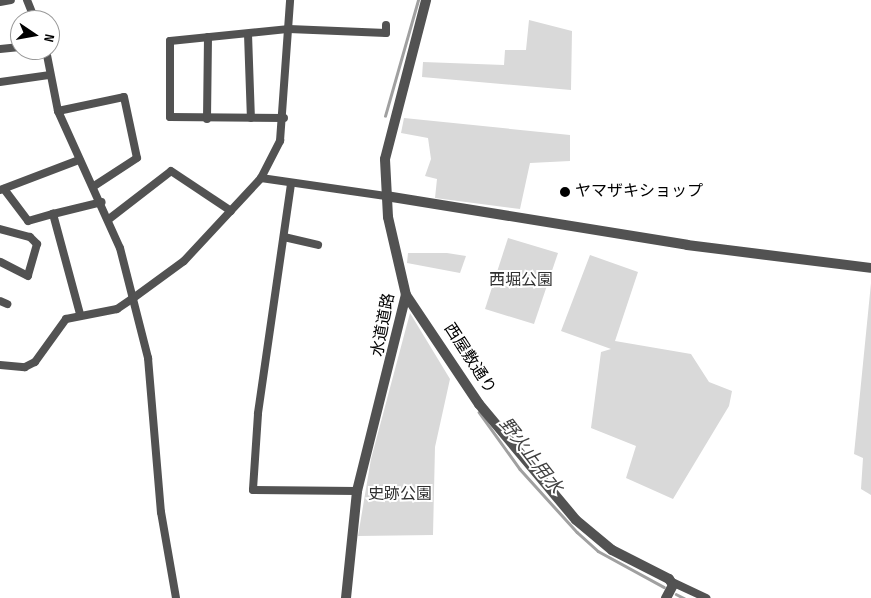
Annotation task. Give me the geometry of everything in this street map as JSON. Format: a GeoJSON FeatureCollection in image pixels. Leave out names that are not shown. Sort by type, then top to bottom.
{"type":"FeatureCollection","features":[{"type":"Feature","properties":{"kind":"street"},"geometry":{"type":"LineString","coordinates":[[0,2],[11,0]]}},
{"type":"Feature","properties":{"kind":"street"},"geometry":{"type":"LineString","coordinates":[[0,365],[25,367],[35,362],[66,319],[80,314],[117,309],[132,299],[184,260],[261,178],[275,159],[284,118],[290,0]]}},
{"type":"Feature","properties":{"kind":"street","name":"水道道路"},"geometry":{"type":"LineString","coordinates":[[346,598],[357,491],[406,296],[386,196],[387,144],[426,0]]}},
{"type":"Feature","properties":{"kind":"street"},"geometry":{"type":"LineString","coordinates":[[284,118],[207,119],[170,117],[170,41],[289,29],[386,33],[386,25]]}},
{"type":"Feature","properties":{"kind":"street"},"geometry":{"type":"LineString","coordinates":[[248,34],[251,118]]}},
{"type":"Feature","properties":{"kind":"street"},"geometry":{"type":"LineString","coordinates":[[207,119],[208,37]]}},
{"type":"Feature","properties":{"kind":"street"},"geometry":{"type":"LineString","coordinates":[[47,60],[58,111],[79,160],[110,219],[148,358],[161,512],[176,598]]}},
{"type":"Feature","properties":{"kind":"street"},"geometry":{"type":"LineString","coordinates":[[0,82],[49,75]]}},
{"type":"Feature","properties":{"kind":"street"},"geometry":{"type":"LineString","coordinates":[[58,111],[124,97],[137,158],[94,186]]}},
{"type":"Feature","properties":{"kind":"street"},"geometry":{"type":"LineString","coordinates":[[79,160],[2,190],[28,221],[102,202]]}},
{"type":"Feature","properties":{"kind":"street"},"geometry":{"type":"LineString","coordinates":[[110,219],[171,171],[231,211]]}},
{"type":"Feature","properties":{"kind":"street"},"geometry":{"type":"LineString","coordinates":[[261,178],[291,184],[386,196],[687,245],[871,268]]}},
{"type":"Feature","properties":{"kind":"street"},"geometry":{"type":"LineString","coordinates":[[291,184],[258,414],[253,490],[357,491]]}},
{"type":"Feature","properties":{"kind":"street"},"geometry":{"type":"LineString","coordinates":[[53,214],[80,314]]}},
{"type":"Feature","properties":{"kind":"street"},"geometry":{"type":"LineString","coordinates":[[0,228],[30,237],[38,244],[28,276],[0,262]]}},
{"type":"Feature","properties":{"kind":"street"},"geometry":{"type":"LineString","coordinates":[[284,237],[318,245]]}},
{"type":"Feature","properties":{"kind":"street","name":"西屋敷通り"},"geometry":{"type":"LineString","coordinates":[[406,296],[479,404],[576,520],[612,550],[672,582]]}},
{"type":"Feature","properties":{"kind":"street"},"geometry":{"type":"LineString","coordinates":[[666,598],[672,582],[707,598]]}},
{"type":"Feature","properties":{"kind":"green space"},"geometry":{"type":"Polygon","coordinates":[[[529,20],[572,31],[571,90],[422,77],[423,62],[504,65],[505,50],[526,50],[529,20]]]}},
{"type":"Feature","properties":{"kind":"green space"},"geometry":{"type":"Polygon","coordinates":[[[404,118],[570,135],[570,161],[530,163],[520,209],[435,198],[437,179],[425,176],[431,159],[428,138],[401,133],[404,118]]]}},
{"type":"Feature","properties":{"kind":"green space","name":"西堀公園"},"geometry":{"type":"Polygon","coordinates":[[[508,238],[558,253],[534,324],[485,309],[508,238]]]}},
{"type":"Feature","properties":{"kind":"green space"},"geometry":{"type":"Polygon","coordinates":[[[408,253],[447,253],[466,256],[460,273],[407,263],[408,253]]]}},
{"type":"Feature","properties":{"kind":"green space"},"geometry":{"type":"Polygon","coordinates":[[[590,255],[638,272],[615,341],[691,354],[709,382],[732,391],[729,406],[673,499],[626,478],[636,446],[591,428],[601,352],[611,349],[561,331],[590,255]]]}},
{"type":"Feature","properties":{"kind":"green space"},"geometry":{"type":"Polygon","coordinates":[[[871,283],[871,495],[861,489],[863,458],[854,454],[871,283]]]}},
{"type":"Feature","properties":{"kind":"green space","name":"史跡公園"},"geometry":{"type":"Polygon","coordinates":[[[410,313],[450,379],[435,447],[433,535],[358,536],[371,459],[410,313]]]}},
{"type":"Feature","properties":{"kind":"waterway","name":"野火止用水"},"geometry":{"type":"LineString","coordinates":[[385,116],[418,0]]}},
{"type":"Feature","properties":{"kind":"waterway","name":"野火止用水"},"geometry":{"type":"LineString","coordinates":[[479,412],[520,469],[577,532],[598,551],[664,587]]}},
{"type":"Feature","properties":{"kind":"waterway","name":"野火止用水"},"geometry":{"type":"LineString","coordinates":[[676,594],[684,598]]}},
{"type":"Feature","properties":{"kind":"place","name":"ヤマザキショップ"},"geometry":{"type":"Point","coordinates":[565,192]}}]}
